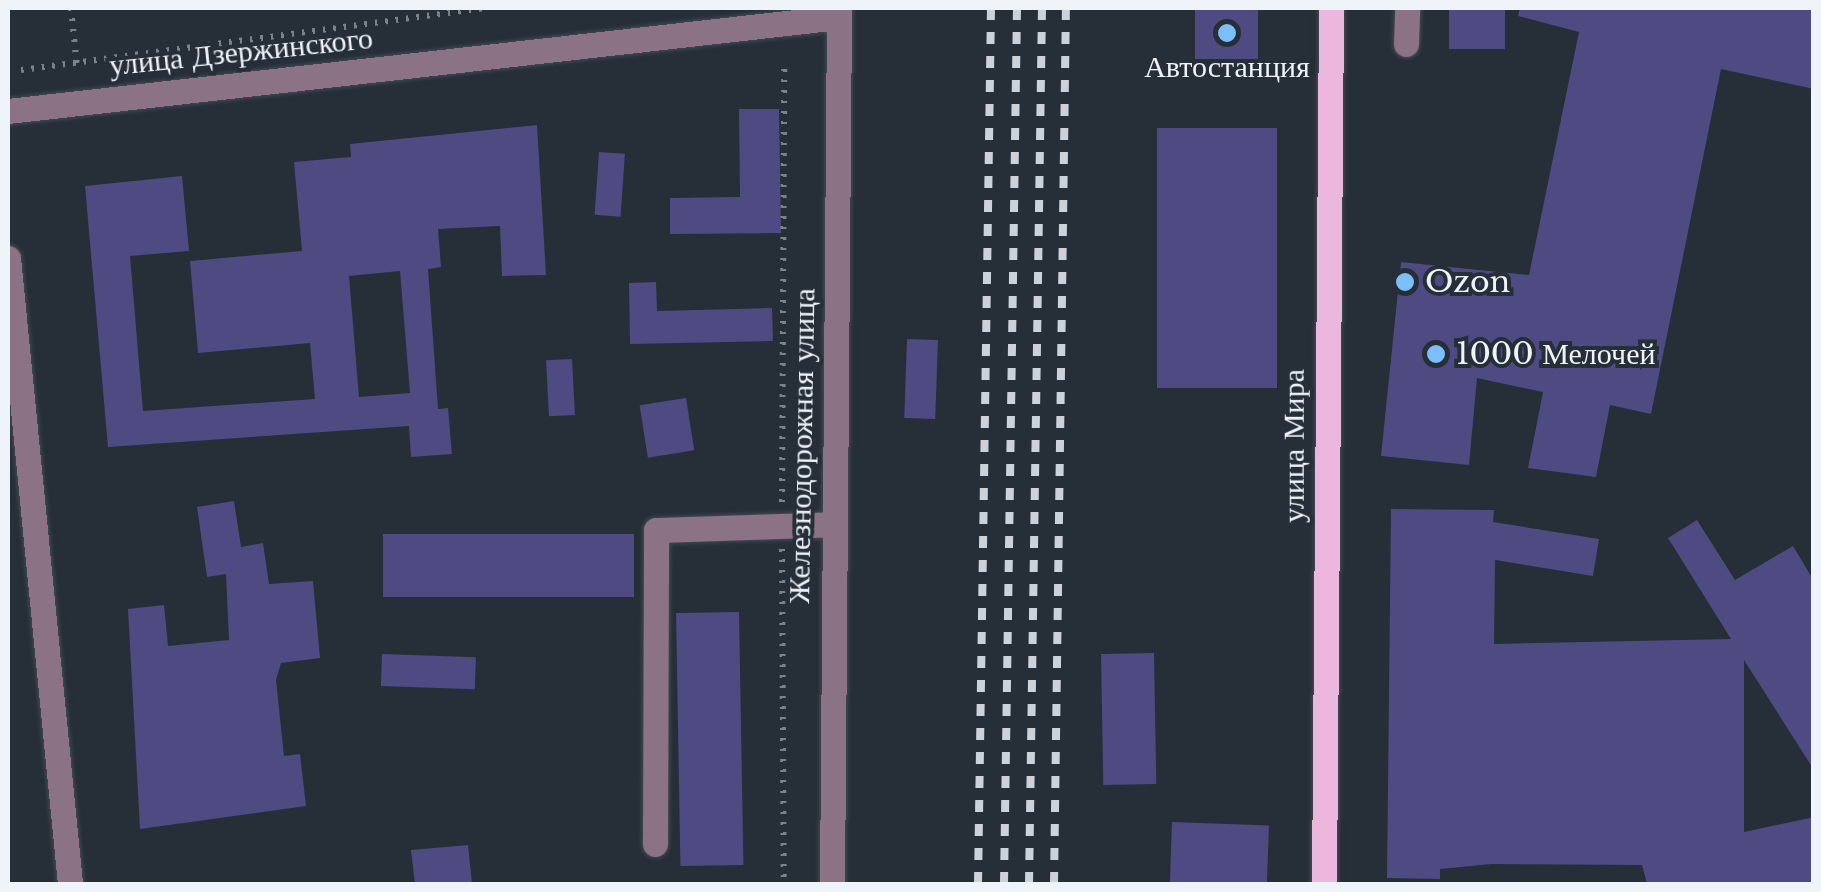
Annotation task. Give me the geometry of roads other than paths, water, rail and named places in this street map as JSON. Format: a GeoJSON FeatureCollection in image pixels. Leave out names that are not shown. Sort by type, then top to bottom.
{"type":"FeatureCollection","features":[{"type":"Feature","properties":{"kind":"main road","name":"улица Мира"},"geometry":{"type":"LineString","coordinates":[[1324,884],[1331,8]]}},
{"type":"Feature","properties":{"kind":"street"},"geometry":{"type":"LineString","coordinates":[[1406,44],[1407,8]]}},
{"type":"Feature","properties":{"kind":"street","name":"улица Дзержинского"},"geometry":{"type":"LineString","coordinates":[[8,111],[839,12]]}},
{"type":"Feature","properties":{"kind":"street","name":"Железнодорожная улица"},"geometry":{"type":"LineString","coordinates":[[832,884],[839,12]]}},
{"type":"Feature","properties":{"kind":"street"},"geometry":{"type":"LineString","coordinates":[[8,258],[70,884]]}},
{"type":"Feature","properties":{"kind":"street"},"geometry":{"type":"LineString","coordinates":[[656,844],[656,530],[835,524]]}},
{"type":"Feature","properties":{"kind":"railway"},"geometry":{"type":"LineString","coordinates":[[978,884],[991,8]]}},
{"type":"Feature","properties":{"kind":"railway"},"geometry":{"type":"LineString","coordinates":[[1004,884],[1017,8]]}},
{"type":"Feature","properties":{"kind":"railway"},"geometry":{"type":"LineString","coordinates":[[1029,884],[1042,8]]}},
{"type":"Feature","properties":{"kind":"railway"},"geometry":{"type":"LineString","coordinates":[[1054,884],[1066,8]]}},
{"type":"Feature","properties":{"kind":"place","name":"Автостанция"},"geometry":{"type":"Point","coordinates":[1227,33]}},
{"type":"Feature","properties":{"kind":"place","name":"Ozon"},"geometry":{"type":"Point","coordinates":[1405,282]}},
{"type":"Feature","properties":{"kind":"place","name":"1000 Мелочей"},"geometry":{"type":"Point","coordinates":[1436,354]}}]}
